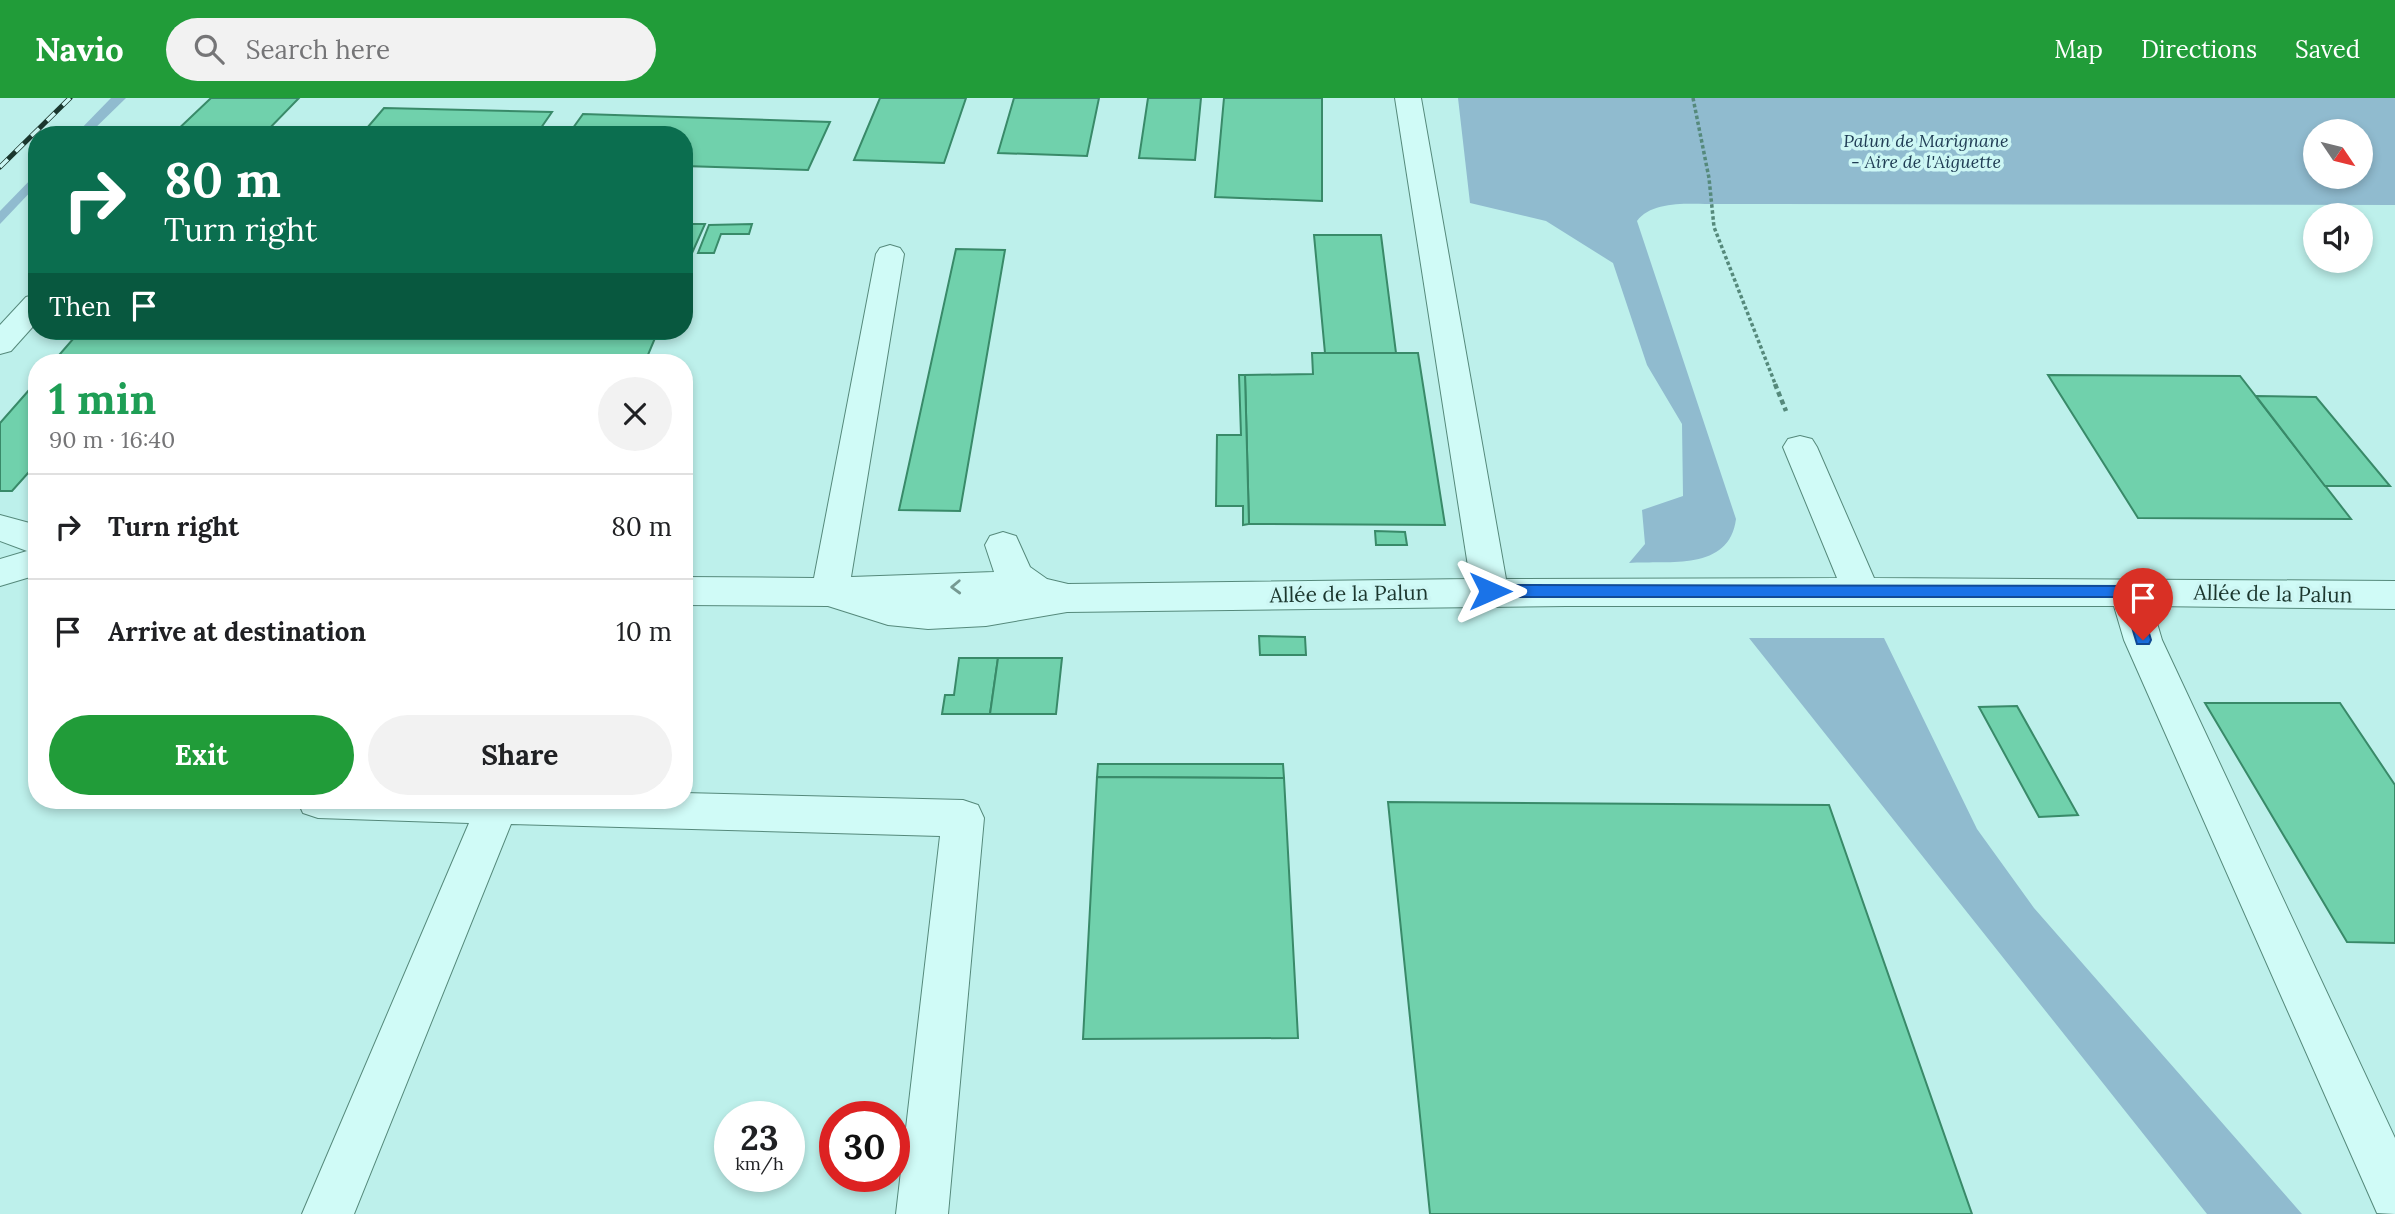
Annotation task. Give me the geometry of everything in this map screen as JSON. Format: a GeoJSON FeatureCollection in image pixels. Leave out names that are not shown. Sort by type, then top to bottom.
{"type":"FeatureCollection","features":[{"type":"Feature","properties":{"kind":"street"},"geometry":{"type":"LineString","coordinates":[[1408,98],[1490,591]]}},
{"type":"Feature","properties":{"kind":"street"},"geometry":{"type":"LineString","coordinates":[[830,592],[890,254]]}},
{"type":"Feature","properties":{"kind":"street"},"geometry":{"type":"LineString","coordinates":[[0,344],[28,313]]}},
{"type":"Feature","properties":{"kind":"street"},"geometry":{"type":"LineString","coordinates":[[1800,447],[1861,591]]}},
{"type":"Feature","properties":{"kind":"street"},"geometry":{"type":"LineString","coordinates":[[0,528],[28,535]]}},
{"type":"Feature","properties":{"kind":"street"},"geometry":{"type":"LineString","coordinates":[[1003,545],[1004,559],[1013,575],[1024,584]]}},
{"type":"Feature","properties":{"kind":"street"},"geometry":{"type":"LineString","coordinates":[[0,573],[28,564]]}},
{"type":"Feature","properties":{"kind":"street"},"geometry":{"type":"LineString","coordinates":[[693,591],[830,592],[1024,584]]}},
{"type":"Feature","properties":{"kind":"street","name":"Allée de la Palun"},"geometry":{"type":"LineString","coordinates":[[1024,584],[1036,591],[1068,598],[1490,591],[2395,595]]}},
{"type":"Feature","properties":{"kind":"street"},"geometry":{"type":"LineString","coordinates":[[830,592],[878,608],[907,614],[995,612],[1068,598]]}},
{"type":"Feature","properties":{"kind":"street"},"geometry":{"type":"LineString","coordinates":[[2129,592],[2143,640],[2395,1195]]}},
{"type":"Feature","properties":{"kind":"street"},"geometry":{"type":"LineString","coordinates":[[328,1214],[497,809]]}},
{"type":"Feature","properties":{"kind":"street"},"geometry":{"type":"LineString","coordinates":[[614,809],[963,818],[922,1214]]}},
{"type":"Feature","properties":{"kind":"path"},"geometry":{"type":"LineString","coordinates":[[1693,98],[1709,178],[1714,227],[1800,447]]}},
{"type":"Feature","properties":{"kind":"green space"},"geometry":{"type":"Polygon","coordinates":[[[111,98],[126,98],[97,126],[84,126],[111,98]]]}},
{"type":"Feature","properties":{"kind":"green space","name":"Palun de Marignane - Aire de l'Aiguette"},"geometry":{"type":"Polygon","coordinates":[[[1458,98],[2395,98],[2395,205],[1677,204],[1645,214],[1637,221],[1736,519],[1731,536],[1722,548],[1695,560],[1629,563],[1645,544],[1642,510],[1683,496],[1682,424],[1647,365],[1613,263],[1546,221],[1470,203],[1458,98]]]}},
{"type":"Feature","properties":{"kind":"green space"},"geometry":{"type":"Polygon","coordinates":[[[28,182],[28,194],[0,224],[0,211],[28,182]]]}},
{"type":"Feature","properties":{"kind":"green space"},"geometry":{"type":"Polygon","coordinates":[[[1749,638],[1884,638],[1977,829],[2034,908],[2302,1214],[2207,1214],[1749,638]]]}},
{"type":"Feature","properties":{"kind":"building"},"geometry":{"type":"Polygon","coordinates":[[[211,98],[299,98],[272,126],[181,126],[211,98]]]}},
{"type":"Feature","properties":{"kind":"building"},"geometry":{"type":"Polygon","coordinates":[[[880,98],[966,98],[944,163],[854,160],[880,98]]]}},
{"type":"Feature","properties":{"kind":"building"},"geometry":{"type":"Polygon","coordinates":[[[1014,98],[1099,98],[1087,156],[998,153],[1014,98]]]}},
{"type":"Feature","properties":{"kind":"building"},"geometry":{"type":"Polygon","coordinates":[[[1148,98],[1201,98],[1195,160],[1139,158],[1148,98]]]}},
{"type":"Feature","properties":{"kind":"building"},"geometry":{"type":"Polygon","coordinates":[[[1224,98],[1322,98],[1322,201],[1215,197],[1224,98]]]}},
{"type":"Feature","properties":{"kind":"building"},"geometry":{"type":"Polygon","coordinates":[[[384,108],[552,112],[542,126],[369,126],[384,108]]]}},
{"type":"Feature","properties":{"kind":"building"},"geometry":{"type":"Polygon","coordinates":[[[583,114],[830,122],[808,170],[693,166],[693,126],[574,126],[583,114]]]}},
{"type":"Feature","properties":{"kind":"building"},"geometry":{"type":"Polygon","coordinates":[[[693,224],[705,224],[693,251],[693,224]]]}},
{"type":"Feature","properties":{"kind":"building"},"geometry":{"type":"Polygon","coordinates":[[[752,224],[749,234],[721,234],[714,253],[698,253],[709,225],[752,224]]]}},
{"type":"Feature","properties":{"kind":"building"},"geometry":{"type":"Polygon","coordinates":[[[1314,235],[1381,235],[1396,353],[1325,353],[1314,235]]]}},
{"type":"Feature","properties":{"kind":"building"},"geometry":{"type":"Polygon","coordinates":[[[956,249],[1005,250],[960,511],[899,510],[956,249]]]}},
{"type":"Feature","properties":{"kind":"building"},"geometry":{"type":"Polygon","coordinates":[[[72,340],[654,340],[648,354],[60,354],[72,340]]]}},
{"type":"Feature","properties":{"kind":"building"},"geometry":{"type":"Polygon","coordinates":[[[1312,353],[1418,353],[1445,525],[1249,524],[1245,375],[1313,374],[1312,353]]]}},
{"type":"Feature","properties":{"kind":"building"},"geometry":{"type":"Polygon","coordinates":[[[1239,375],[1245,375],[1249,524],[1243,525],[1243,506],[1216,506],[1217,435],[1241,435],[1239,375]]]}},
{"type":"Feature","properties":{"kind":"building"},"geometry":{"type":"Polygon","coordinates":[[[2048,375],[2240,376],[2351,519],[2138,518],[2048,375]]]}},
{"type":"Feature","properties":{"kind":"building"},"geometry":{"type":"Polygon","coordinates":[[[28,391],[28,473],[12,491],[0,491],[0,423],[28,391]]]}},
{"type":"Feature","properties":{"kind":"building"},"geometry":{"type":"Polygon","coordinates":[[[2256,396],[2316,397],[2390,486],[2325,486],[2256,396]]]}},
{"type":"Feature","properties":{"kind":"building"},"geometry":{"type":"Polygon","coordinates":[[[1375,531],[1405,532],[1407,545],[1376,545],[1375,531]]]}},
{"type":"Feature","properties":{"kind":"building"},"geometry":{"type":"Polygon","coordinates":[[[1259,636],[1305,637],[1306,655],[1260,655],[1259,636]]]}},
{"type":"Feature","properties":{"kind":"building"},"geometry":{"type":"Polygon","coordinates":[[[959,658],[998,658],[990,714],[942,714],[945,695],[954,695],[959,658]]]}},
{"type":"Feature","properties":{"kind":"building"},"geometry":{"type":"Polygon","coordinates":[[[998,658],[1062,658],[1056,714],[990,714],[998,658]]]}},
{"type":"Feature","properties":{"kind":"building"},"geometry":{"type":"Polygon","coordinates":[[[2205,703],[2340,703],[2395,785],[2395,943],[2347,942],[2205,703]]]}},
{"type":"Feature","properties":{"kind":"building"},"geometry":{"type":"Polygon","coordinates":[[[2017,706],[2078,815],[2039,817],[1979,707],[2017,706]]]}},
{"type":"Feature","properties":{"kind":"building"},"geometry":{"type":"Polygon","coordinates":[[[1098,764],[1283,764],[1284,778],[1097,777],[1098,764]]]}},
{"type":"Feature","properties":{"kind":"building"},"geometry":{"type":"Polygon","coordinates":[[[1097,777],[1284,778],[1298,1038],[1083,1039],[1097,777]]]}},
{"type":"Feature","properties":{"kind":"building"},"geometry":{"type":"Polygon","coordinates":[[[1388,802],[1829,805],[1972,1214],[1430,1214],[1388,802]]]}},
{"type":"Feature","properties":{"kind":"railway"},"geometry":{"type":"LineString","coordinates":[[42,126],[70,98]]}},
{"type":"Feature","properties":{"kind":"railway"},"geometry":{"type":"LineString","coordinates":[[0,167],[28,139]]}},
{"type":"Feature","properties":{"kind":"route"},"geometry":{"type":"LineString","coordinates":[[1490,591],[2129,592],[2143,640]]}}]}
